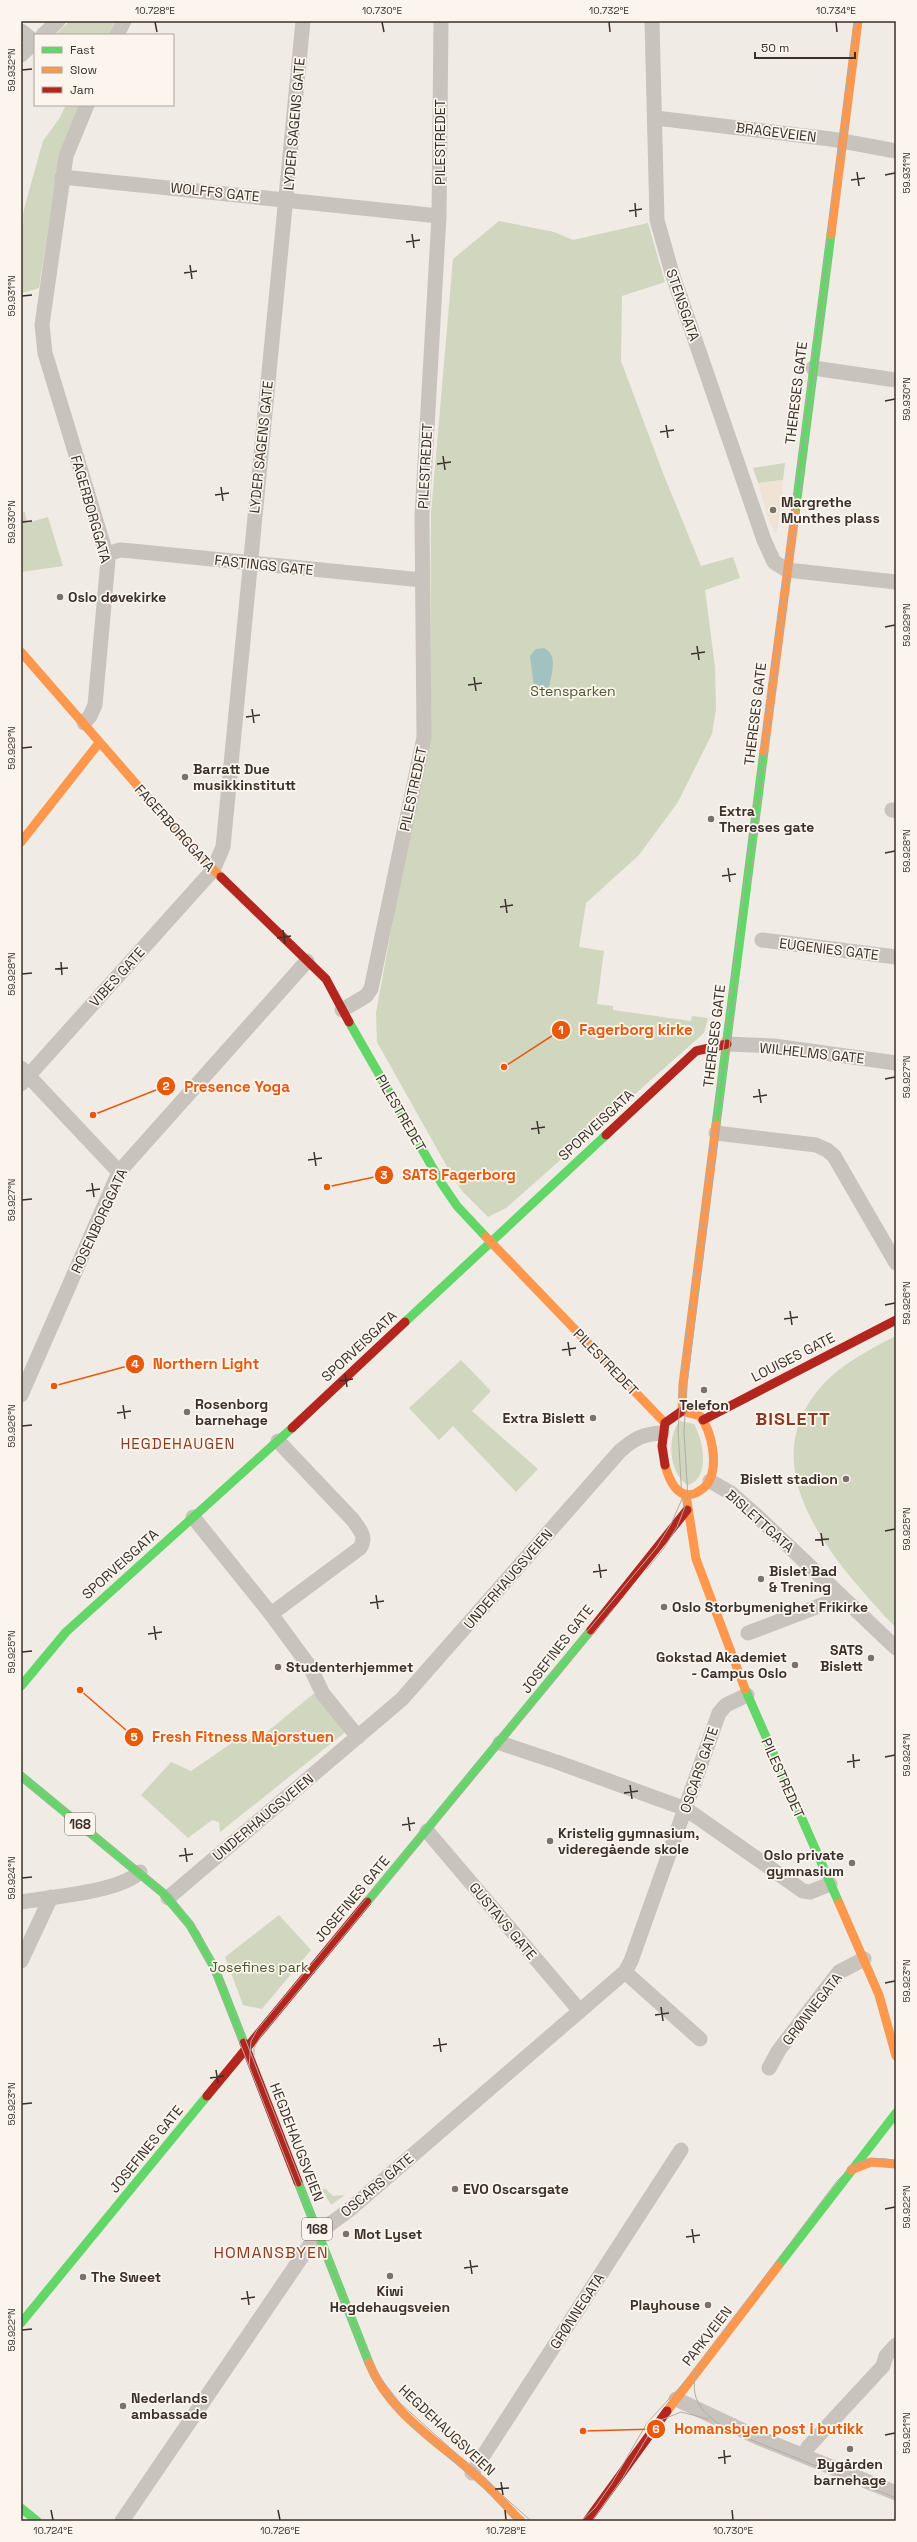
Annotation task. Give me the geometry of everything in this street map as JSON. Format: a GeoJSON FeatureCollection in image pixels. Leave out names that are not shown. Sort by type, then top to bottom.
{"type":"FeatureCollection","features":[{"type":"Feature","properties":{"kind":"street"},"geometry":{"type":"LineString","coordinates":[[43,34],[58,21]]}},
{"type":"Feature","properties":{"kind":"street"},"geometry":{"type":"LineString","coordinates":[[118,34],[124,21]]}},
{"type":"Feature","properties":{"kind":"street","name":"LYDER SAGENS GATE"},"geometry":{"type":"LineString","coordinates":[[213,870],[223,847],[303,21]]}},
{"type":"Feature","properties":{"kind":"street","name":"PILESTREDET"},"geometry":{"type":"LineString","coordinates":[[441,21],[439,216],[422,516],[422,751],[370,989],[366,996],[342,1010],[442,1184],[457,1206],[664,1428]]}},
{"type":"Feature","properties":{"kind":"street","name":"STENSGATA"},"geometry":{"type":"LineString","coordinates":[[652,21],[656,118],[657,220],[672,273],[764,540],[774,562],[787,570]]}},
{"type":"Feature","properties":{"kind":"street","name":"THERESES GATE"},"geometry":{"type":"LineString","coordinates":[[682,1411],[683,1384],[858,21]]}},
{"type":"Feature","properties":{"kind":"street"},"geometry":{"type":"LineString","coordinates":[[21,31],[34,41]]}},
{"type":"Feature","properties":{"kind":"street"},"geometry":{"type":"LineString","coordinates":[[21,55],[34,43]]}},
{"type":"Feature","properties":{"kind":"street","name":"FAGERBORGGATA"},"geometry":{"type":"LineString","coordinates":[[87,106],[66,156],[42,325],[42,340],[107,554],[108,570],[95,705],[90,716],[84,723],[99,743],[213,870],[326,979],[342,1010]]}},
{"type":"Feature","properties":{"kind":"street","name":"BRAGEVEIEN"},"geometry":{"type":"LineString","coordinates":[[656,118],[831,139],[896,151]]}},
{"type":"Feature","properties":{"kind":"street","name":"WOLFFS GATE"},"geometry":{"type":"LineString","coordinates":[[62,177],[439,216]]}},
{"type":"Feature","properties":{"kind":"street"},"geometry":{"type":"LineString","coordinates":[[813,368],[896,380]]}},
{"type":"Feature","properties":{"kind":"street","name":"FASTINGS GATE"},"geometry":{"type":"LineString","coordinates":[[107,554],[126,550],[422,580]]}},
{"type":"Feature","properties":{"kind":"street"},"geometry":{"type":"LineString","coordinates":[[787,570],[896,582]]}},
{"type":"Feature","properties":{"kind":"street"},"geometry":{"type":"LineString","coordinates":[[21,652],[84,723]]}},
{"type":"Feature","properties":{"kind":"street"},"geometry":{"type":"LineString","coordinates":[[21,842],[99,743]]}},
{"type":"Feature","properties":{"kind":"street","name":"VIBES GATE"},"geometry":{"type":"LineString","coordinates":[[24,1076],[213,870]]}},
{"type":"Feature","properties":{"kind":"street","name":"EUGENIES GATE"},"geometry":{"type":"LineString","coordinates":[[762,940],[896,957]]}},
{"type":"Feature","properties":{"kind":"street","name":"ROSENBORGGATA"},"geometry":{"type":"LineString","coordinates":[[21,1395],[119,1172],[307,961]]}},
{"type":"Feature","properties":{"kind":"street","name":"WILHELMS GATE"},"geometry":{"type":"LineString","coordinates":[[727,1044],[774,1046],[896,1063]]}},
{"type":"Feature","properties":{"kind":"street","name":"SPORVEISGATA"},"geometry":{"type":"LineString","coordinates":[[21,1686],[66,1632],[278,1441],[490,1241],[696,1051],[702,1048],[727,1044]]}},
{"type":"Feature","properties":{"kind":"street"},"geometry":{"type":"LineString","coordinates":[[24,1076],[119,1172]]}},
{"type":"Feature","properties":{"kind":"street"},"geometry":{"type":"LineString","coordinates":[[716,1133],[816,1145],[827,1150],[834,1156],[896,1263]]}},
{"type":"Feature","properties":{"kind":"street","name":"LOUISES GATE"},"geometry":{"type":"LineString","coordinates":[[703,1420],[896,1320]]}},
{"type":"Feature","properties":{"kind":"street"},"geometry":{"type":"LineString","coordinates":[[682,1411],[696,1413],[703,1420],[711,1444],[712,1466],[710,1480],[700,1491],[686,1495],[674,1487],[668,1478],[662,1457],[664,1428],[682,1411]]}},
{"type":"Feature","properties":{"kind":"street","name":"UNDERHAUGSVEIEN"},"geometry":{"type":"LineString","coordinates":[[165,1895],[205,1866],[402,1699],[620,1451],[635,1438],[664,1428]]}},
{"type":"Feature","properties":{"kind":"street"},"geometry":{"type":"LineString","coordinates":[[271,1614],[360,1548],[363,1544],[363,1535],[353,1520],[278,1441]]}},
{"type":"Feature","properties":{"kind":"street","name":"BISLETTGATA"},"geometry":{"type":"LineString","coordinates":[[710,1480],[731,1493],[896,1648]]}},
{"type":"Feature","properties":{"kind":"street","name":"PILESTREDET"},"geometry":{"type":"LineString","coordinates":[[686,1495],[687,1510],[696,1559],[747,1695],[864,1959],[883,1994],[896,2056]]}},
{"type":"Feature","properties":{"kind":"street","name":"JOSEFINES GATE"},"geometry":{"type":"LineString","coordinates":[[21,2323],[246,2048],[500,1743],[687,1510]]}},
{"type":"Feature","properties":{"kind":"street"},"geometry":{"type":"LineString","coordinates":[[193,1517],[271,1614],[310,1667],[323,1694],[358,1737]]}},
{"type":"Feature","properties":{"kind":"street"},"geometry":{"type":"LineString","coordinates":[[748,1633],[832,1600],[839,1594]]}},
{"type":"Feature","properties":{"kind":"street","name":"OSCARS GATE"},"geometry":{"type":"LineString","coordinates":[[122,2521],[318,2233],[349,2210],[625,1972],[631,1961],[719,1713],[726,1705],[747,1695]]}},
{"type":"Feature","properties":{"kind":"street"},"geometry":{"type":"LineString","coordinates":[[500,1743],[686,1809],[804,1891],[810,1892],[830,1884]]}},
{"type":"Feature","properties":{"kind":"street","name":"168"},"geometry":{"type":"LineString","coordinates":[[21,1776],[140,1872],[165,1895]]}},
{"type":"Feature","properties":{"kind":"street","name":"GUSTAVS GATE"},"geometry":{"type":"LineString","coordinates":[[427,1831],[580,2011]]}},
{"type":"Feature","properties":{"kind":"street"},"geometry":{"type":"LineString","coordinates":[[21,1902],[118,1884],[133,1878],[140,1872]]}},
{"type":"Feature","properties":{"kind":"street","name":"HEGDEHAUGSVEIEN"},"geometry":{"type":"LineString","coordinates":[[165,1895],[183,1914],[203,1945],[246,2048],[365,2354],[380,2386],[401,2409],[472,2473],[521,2521]]}},
{"type":"Feature","properties":{"kind":"street"},"geometry":{"type":"LineString","coordinates":[[21,1961],[51,1897]]}},
{"type":"Feature","properties":{"kind":"street","name":"GRØNNEGATA"},"geometry":{"type":"LineString","coordinates":[[769,2068],[779,2050],[839,1972],[864,1959]]}},
{"type":"Feature","properties":{"kind":"street"},"geometry":{"type":"LineString","coordinates":[[625,1972],[700,2040]]}},
{"type":"Feature","properties":{"kind":"street","name":"PARKVEIEN"},"geometry":{"type":"LineString","coordinates":[[588,2521],[676,2399],[896,2113]]}},
{"type":"Feature","properties":{"kind":"street","name":"GRØNNEGATA"},"geometry":{"type":"LineString","coordinates":[[472,2473],[682,2150]]}},
{"type":"Feature","properties":{"kind":"street","name":"PARKVEIEN"},"geometry":{"type":"LineString","coordinates":[[852,2170],[871,2162],[896,2164]]}},
{"type":"Feature","properties":{"kind":"street"},"geometry":{"type":"LineString","coordinates":[[804,2456],[808,2447],[884,2366],[886,2356],[896,2345]]}},
{"type":"Feature","properties":{"kind":"street"},"geometry":{"type":"LineString","coordinates":[[676,2399],[759,2438],[896,2493]]}},
{"type":"Feature","properties":{"kind":"street"},"geometry":{"type":"LineString","coordinates":[[21,2508],[37,2521]]}},
{"type":"Feature","properties":{"kind":"green space"},"geometry":{"type":"Polygon","coordinates":[[[70,21],[115,21],[109,34],[56,34],[70,21]]]}},
{"type":"Feature","properties":{"kind":"green space"},"geometry":{"type":"Polygon","coordinates":[[[66,106],[81,106],[57,171],[39,288],[22,293],[21,229],[24,209],[43,141],[59,119],[66,106]]]}},
{"type":"Feature","properties":{"kind":"green space","name":"Stensparken"},"geometry":{"type":"Polygon","coordinates":[[[499,221],[554,232],[573,240],[648,223],[665,282],[622,296],[621,361],[663,473],[701,566],[733,557],[740,578],[705,590],[715,667],[716,709],[712,734],[678,802],[639,855],[586,903],[579,947],[604,951],[597,1004],[613,1006],[613,1010],[691,1021],[692,1016],[708,1018],[704,1033],[506,1208],[488,1217],[462,1191],[377,1042],[376,1013],[430,717],[431,513],[453,259],[499,221]]]}},
{"type":"Feature","properties":{"kind":"green space"},"geometry":{"type":"Polygon","coordinates":[[[785,463],[783,480],[758,483],[753,468],[785,463]]]}},
{"type":"Feature","properties":{"kind":"green space"},"geometry":{"type":"Polygon","coordinates":[[[25,512],[27,523],[48,517],[63,566],[21,572],[21,513],[25,512]]]}},
{"type":"Feature","properties":{"kind":"green space","name":"Bislett stadion"},"geometry":{"type":"Polygon","coordinates":[[[896,1336],[896,1628],[850,1577],[829,1548],[810,1517],[798,1485],[794,1453],[800,1421],[819,1389],[835,1373],[865,1352],[896,1336]]]}},
{"type":"Feature","properties":{"kind":"green space"},"geometry":{"type":"Polygon","coordinates":[[[461,1360],[491,1391],[472,1411],[538,1469],[516,1492],[453,1426],[439,1440],[409,1408],[461,1360]]]}},
{"type":"Feature","properties":{"kind":"green space"},"geometry":{"type":"Polygon","coordinates":[[[680,1421],[694,1424],[702,1448],[703,1458],[700,1475],[695,1481],[688,1485],[677,1473],[673,1464],[671,1445],[676,1428],[680,1421]]]}},
{"type":"Feature","properties":{"kind":"green space"},"geometry":{"type":"Polygon","coordinates":[[[317,1691],[348,1730],[220,1832],[219,1822],[212,1820],[188,1838],[141,1795],[171,1762],[191,1771],[239,1738],[257,1740],[317,1691]]]}},
{"type":"Feature","properties":{"kind":"green space","name":"Josefines park"},"geometry":{"type":"Polygon","coordinates":[[[279,1915],[311,1950],[262,2009],[243,2005],[225,1957],[279,1915]]]}},
{"type":"Feature","properties":{"kind":"green space"},"geometry":{"type":"Polygon","coordinates":[[[322,2189],[326,2189],[333,2196],[345,2195],[331,2205],[322,2189]]]}},
{"type":"Feature","properties":{"kind":"shaded area","name":"Margrethe Munthes plass"},"geometry":{"type":"Polygon","coordinates":[[[783,480],[776,534],[768,518],[758,483],[783,480]]]}},
{"type":"Feature","properties":{"kind":"water"},"geometry":{"type":"Polygon","coordinates":[[[544,648],[549,651],[553,660],[549,688],[534,688],[530,656],[536,649],[544,648]]]}},
{"type":"Feature","properties":{"kind":"tram line"},"geometry":{"type":"LineString","coordinates":[[249,2067],[251,2041],[257,2030],[657,1547],[671,1524],[682,1499],[678,1430],[682,1372],[855,21]]}},
{"type":"Feature","properties":{"kind":"tram line"},"geometry":{"type":"LineString","coordinates":[[842,161],[847,124]]}},
{"type":"Feature","properties":{"kind":"tram line"},"geometry":{"type":"LineString","coordinates":[[750,883],[830,256]]}},
{"type":"Feature","properties":{"kind":"tram line"},"geometry":{"type":"LineString","coordinates":[[647,1569],[664,1548],[677,1527],[688,1499],[684,1431],[687,1384],[738,977]]}},
{"type":"Feature","properties":{"kind":"tram line"},"geometry":{"type":"LineString","coordinates":[[254,2055],[254,2048],[261,2036],[615,1607]]}},
{"type":"Feature","properties":{"kind":"tram line"},"geometry":{"type":"LineString","coordinates":[[21,1773],[171,1895],[199,1932],[221,1977],[369,2356],[381,2379],[400,2403],[531,2521]]}},
{"type":"Feature","properties":{"kind":"tram line"},"geometry":{"type":"LineString","coordinates":[[21,1781],[165,1899],[193,1935],[211,1970],[374,2382],[404,2417],[520,2521]]}},
{"type":"Feature","properties":{"kind":"tram line"},"geometry":{"type":"LineString","coordinates":[[581,2521],[595,2508],[612,2483],[647,2423],[690,2376],[837,2181],[850,2169],[864,2162],[879,2159],[896,2161]]}},
{"type":"Feature","properties":{"kind":"tram line"},"geometry":{"type":"LineString","coordinates":[[697,2371],[694,2383],[698,2403],[711,2418],[729,2430],[896,2498]]}},
{"type":"Feature","properties":{"kind":"tram line"},"geometry":{"type":"LineString","coordinates":[[592,2521],[622,2479],[652,2429],[661,2420],[681,2412],[708,2419]]}},
{"type":"Feature","properties":{"kind":"traffic: fast"},"geometry":{"type":"LineString","coordinates":[[795,514],[831,234]]}},
{"type":"Feature","properties":{"kind":"traffic: fast"},"geometry":{"type":"LineString","coordinates":[[716,1125],[764,751]]}},
{"type":"Feature","properties":{"kind":"traffic: fast"},"geometry":{"type":"LineString","coordinates":[[349,1022],[442,1184],[457,1206],[486,1237]]}},
{"type":"Feature","properties":{"kind":"traffic: fast"},"geometry":{"type":"LineString","coordinates":[[405,1322],[606,1135]]}},
{"type":"Feature","properties":{"kind":"traffic: fast"},"geometry":{"type":"LineString","coordinates":[[21,1686],[66,1632],[292,1428]]}},
{"type":"Feature","properties":{"kind":"traffic: fast"},"geometry":{"type":"LineString","coordinates":[[367,1902],[591,1630]]}},
{"type":"Feature","properties":{"kind":"traffic: fast"},"geometry":{"type":"LineString","coordinates":[[745,1689],[839,1903]]}},
{"type":"Feature","properties":{"kind":"traffic: fast"},"geometry":{"type":"LineString","coordinates":[[21,1776],[163,1893],[190,1925],[215,1969],[244,2043]]}},
{"type":"Feature","properties":{"kind":"traffic: fast"},"geometry":{"type":"LineString","coordinates":[[21,2323],[207,2096]]}},
{"type":"Feature","properties":{"kind":"traffic: fast"},"geometry":{"type":"LineString","coordinates":[[778,2266],[896,2113]]}},
{"type":"Feature","properties":{"kind":"traffic: fast"},"geometry":{"type":"LineString","coordinates":[[298,2182],[369,2363]]}},
{"type":"Feature","properties":{"kind":"traffic: fast"},"geometry":{"type":"LineString","coordinates":[[21,2508],[37,2521]]}},
{"type":"Feature","properties":{"kind":"traffic: slow"},"geometry":{"type":"LineString","coordinates":[[831,234],[858,21]]}},
{"type":"Feature","properties":{"kind":"traffic: slow"},"geometry":{"type":"LineString","coordinates":[[764,751],[795,514]]}},
{"type":"Feature","properties":{"kind":"traffic: slow"},"geometry":{"type":"LineString","coordinates":[[21,652],[198,855],[221,877]]}},
{"type":"Feature","properties":{"kind":"traffic: slow"},"geometry":{"type":"LineString","coordinates":[[21,842],[99,743]]}},
{"type":"Feature","properties":{"kind":"traffic: slow"},"geometry":{"type":"LineString","coordinates":[[682,1411],[683,1384],[716,1125]]}},
{"type":"Feature","properties":{"kind":"traffic: slow"},"geometry":{"type":"LineString","coordinates":[[486,1237],[665,1423]]}},
{"type":"Feature","properties":{"kind":"traffic: slow"},"geometry":{"type":"LineString","coordinates":[[665,1465],[675,1488],[684,1494],[690,1495],[701,1490],[707,1485],[711,1476],[713,1467],[713,1449],[708,1431],[700,1416],[682,1411]]}},
{"type":"Feature","properties":{"kind":"traffic: slow"},"geometry":{"type":"LineString","coordinates":[[686,1495],[696,1559],[745,1689]]}},
{"type":"Feature","properties":{"kind":"traffic: slow"},"geometry":{"type":"LineString","coordinates":[[839,1903],[879,1995],[896,2056]]}},
{"type":"Feature","properties":{"kind":"traffic: slow"},"geometry":{"type":"LineString","coordinates":[[851,2170],[871,2162],[896,2164]]}},
{"type":"Feature","properties":{"kind":"traffic: slow"},"geometry":{"type":"LineString","coordinates":[[667,2411],[778,2266]]}},
{"type":"Feature","properties":{"kind":"traffic: slow"},"geometry":{"type":"LineString","coordinates":[[369,2363],[389,2398],[403,2413],[485,2484],[521,2521]]}},
{"type":"Feature","properties":{"kind":"traffic: jam"},"geometry":{"type":"LineString","coordinates":[[221,877],[326,979],[349,1022]]}},
{"type":"Feature","properties":{"kind":"traffic: jam"},"geometry":{"type":"LineString","coordinates":[[606,1135],[696,1051],[727,1044]]}},
{"type":"Feature","properties":{"kind":"traffic: jam"},"geometry":{"type":"LineString","coordinates":[[703,1420],[896,1320]]}},
{"type":"Feature","properties":{"kind":"traffic: jam"},"geometry":{"type":"LineString","coordinates":[[292,1428],[405,1322]]}},
{"type":"Feature","properties":{"kind":"traffic: jam"},"geometry":{"type":"LineString","coordinates":[[665,1465],[662,1446],[665,1423],[682,1411]]}},
{"type":"Feature","properties":{"kind":"traffic: jam"},"geometry":{"type":"LineString","coordinates":[[591,1630],[687,1510]]}},
{"type":"Feature","properties":{"kind":"traffic: jam"},"geometry":{"type":"LineString","coordinates":[[207,2096],[367,1902]]}},
{"type":"Feature","properties":{"kind":"traffic: jam"},"geometry":{"type":"LineString","coordinates":[[244,2043],[298,2182]]}},
{"type":"Feature","properties":{"kind":"traffic: jam"},"geometry":{"type":"LineString","coordinates":[[587,2521],[667,2411]]}},
{"type":"Feature","properties":{"kind":"place","name":"Margrethe Munthes plass"},"geometry":{"type":"Point","coordinates":[773,510]}},
{"type":"Feature","properties":{"kind":"place","name":"Oslo døvekirke"},"geometry":{"type":"Point","coordinates":[60,597]}},
{"type":"Feature","properties":{"kind":"place","name":"Barratt Due musikkinstitutt"},"geometry":{"type":"Point","coordinates":[185,777]}},
{"type":"Feature","properties":{"kind":"place","name":"Extra Thereses gate"},"geometry":{"type":"Point","coordinates":[711,819]}},
{"type":"Feature","properties":{"kind":"place","name":"Fagerborg kirke"},"geometry":{"type":"Point","coordinates":[504,1067]}},
{"type":"Feature","properties":{"kind":"place","name":"Presence Yoga"},"geometry":{"type":"Point","coordinates":[93,1115]}},
{"type":"Feature","properties":{"kind":"place","name":"SATS Fagerborg"},"geometry":{"type":"Point","coordinates":[327,1187]}},
{"type":"Feature","properties":{"kind":"place","name":"Northern Light"},"geometry":{"type":"Point","coordinates":[54,1386]}},
{"type":"Feature","properties":{"kind":"place","name":"Telefon"},"geometry":{"type":"Point","coordinates":[704,1390]}},
{"type":"Feature","properties":{"kind":"place","name":"Rosenborg barnehage"},"geometry":{"type":"Point","coordinates":[187,1412]}},
{"type":"Feature","properties":{"kind":"place","name":"Extra Bislett"},"geometry":{"type":"Point","coordinates":[593,1418]}},
{"type":"Feature","properties":{"kind":"place","name":"Bislett stadion"},"geometry":{"type":"Point","coordinates":[846,1479]}},
{"type":"Feature","properties":{"kind":"place","name":"Bislet Bad & Trening"},"geometry":{"type":"Point","coordinates":[761,1579]}},
{"type":"Feature","properties":{"kind":"place","name":"Oslo Storbymenighet Frikirke"},"geometry":{"type":"Point","coordinates":[664,1607]}},
{"type":"Feature","properties":{"kind":"place","name":"SATS Bislett"},"geometry":{"type":"Point","coordinates":[871,1658]}},
{"type":"Feature","properties":{"kind":"place","name":"Gokstad Akademiet - Campus Oslo"},"geometry":{"type":"Point","coordinates":[795,1665]}},
{"type":"Feature","properties":{"kind":"place","name":"Studenterhjemmet"},"geometry":{"type":"Point","coordinates":[278,1667]}},
{"type":"Feature","properties":{"kind":"place","name":"Fresh Fitness Majorstuen"},"geometry":{"type":"Point","coordinates":[80,1690]}},
{"type":"Feature","properties":{"kind":"place","name":"Kristelig gymnasium, videregående skole"},"geometry":{"type":"Point","coordinates":[550,1841]}},
{"type":"Feature","properties":{"kind":"place","name":"Oslo private gymnasium"},"geometry":{"type":"Point","coordinates":[852,1863]}},
{"type":"Feature","properties":{"kind":"place","name":"EVO Oscarsgate"},"geometry":{"type":"Point","coordinates":[455,2189]}},
{"type":"Feature","properties":{"kind":"place","name":"Mot Lyset"},"geometry":{"type":"Point","coordinates":[346,2234]}},
{"type":"Feature","properties":{"kind":"place","name":"Kiwi Hegdehaugsveien"},"geometry":{"type":"Point","coordinates":[390,2276]}},
{"type":"Feature","properties":{"kind":"place","name":"The Sweet"},"geometry":{"type":"Point","coordinates":[83,2277]}},
{"type":"Feature","properties":{"kind":"place","name":"Playhouse"},"geometry":{"type":"Point","coordinates":[708,2305]}},
{"type":"Feature","properties":{"kind":"place","name":"Nederlands ambassade"},"geometry":{"type":"Point","coordinates":[123,2406]}},
{"type":"Feature","properties":{"kind":"place","name":"Homansbyen post i butikk"},"geometry":{"type":"Point","coordinates":[583,2431]}},
{"type":"Feature","properties":{"kind":"place","name":"Bygården barnehage"},"geometry":{"type":"Point","coordinates":[850,2449]}},
{"type":"Feature","properties":{"kind":"district","name":"BISLETT"},"geometry":{"type":"Point","coordinates":[793,1419]}},
{"type":"Feature","properties":{"kind":"district","name":"HEGDEHAUGEN"},"geometry":{"type":"Point","coordinates":[178,1444]}},
{"type":"Feature","properties":{"kind":"district","name":"HOMANSBYEN"},"geometry":{"type":"Point","coordinates":[271,2252]}}]}
